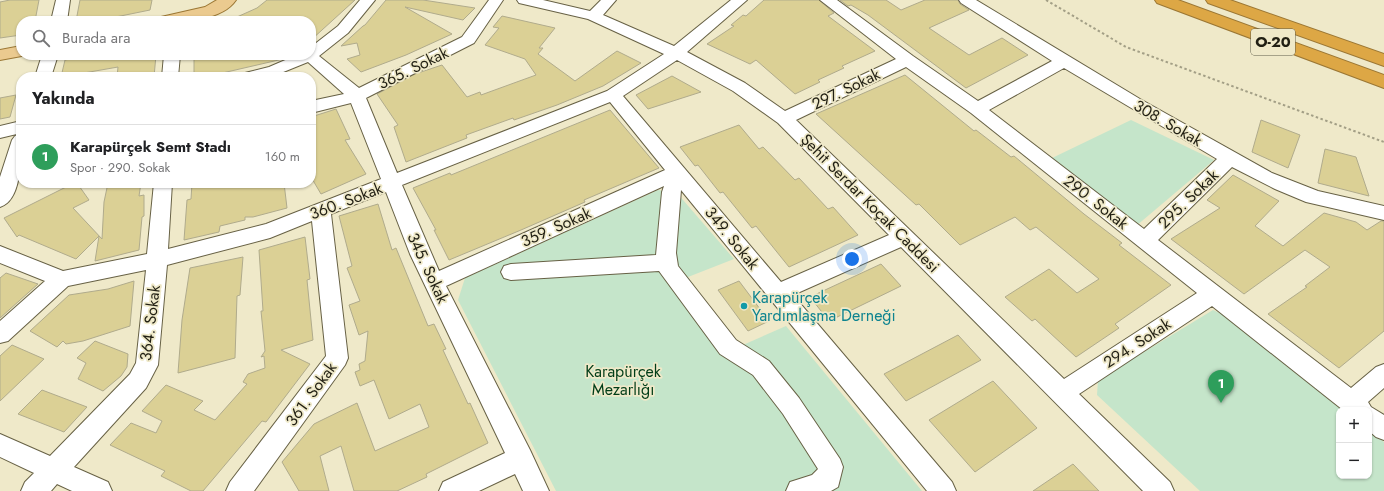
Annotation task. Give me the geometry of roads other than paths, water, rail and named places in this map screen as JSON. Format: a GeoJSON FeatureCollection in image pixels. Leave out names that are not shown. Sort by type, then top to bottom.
{"type":"FeatureCollection","features":[{"type":"Feature","properties":{"kind":"highway","name":"O-20"},"geometry":{"type":"LineString","coordinates":[[1163,0],[1384,82]]}},
{"type":"Feature","properties":{"kind":"highway","name":"O-20"},"geometry":{"type":"LineString","coordinates":[[1214,0],[1384,60]]}},
{"type":"Feature","properties":{"kind":"main road"},"geometry":{"type":"LineString","coordinates":[[190,16],[211,11],[228,0]]}},
{"type":"Feature","properties":{"kind":"main road"},"geometry":{"type":"LineString","coordinates":[[0,55],[16,52]]}},
{"type":"Feature","properties":{"kind":"street"},"geometry":{"type":"LineString","coordinates":[[59,16],[63,0]]}},
{"type":"Feature","properties":{"kind":"street"},"geometry":{"type":"LineString","coordinates":[[316,51],[340,33],[368,0]]}},
{"type":"Feature","properties":{"kind":"street","name":"365. Sokak"},"geometry":{"type":"LineString","coordinates":[[316,106],[357,96],[468,40],[496,0]]}},
{"type":"Feature","properties":{"kind":"street","name":"Şehit Serdar Koçak Caddesi"},"geometry":{"type":"LineString","coordinates":[[524,0],[593,16],[676,53],[739,86],[784,119],[1161,491]]}},
{"type":"Feature","properties":{"kind":"street"},"geometry":{"type":"LineString","coordinates":[[593,16],[609,0]]}},
{"type":"Feature","properties":{"kind":"street","name":"360. Sokak"},"geometry":{"type":"LineString","coordinates":[[62,279],[157,260],[270,230],[613,95],[676,53],[740,0]]}},
{"type":"Feature","properties":{"kind":"street","name":"290. Sokak"},"geometry":{"type":"LineString","coordinates":[[827,0],[844,11],[907,60],[977,109],[1356,406]]}},
{"type":"Feature","properties":{"kind":"street","name":"308. Sokak"},"geometry":{"type":"LineString","coordinates":[[966,0],[1064,62],[1230,158],[1274,181],[1313,196],[1384,213]]}},
{"type":"Feature","properties":{"kind":"street"},"geometry":{"type":"LineString","coordinates":[[45,72],[48,60]]}},
{"type":"Feature","properties":{"kind":"street"},"geometry":{"type":"LineString","coordinates":[[170,72],[172,60]]}},
{"type":"Feature","properties":{"kind":"street"},"geometry":{"type":"LineString","coordinates":[[271,72],[300,60]]}},
{"type":"Feature","properties":{"kind":"street","name":"345. Sokak"},"geometry":{"type":"LineString","coordinates":[[315,60],[357,96],[420,254],[536,491]]}},
{"type":"Feature","properties":{"kind":"street","name":"297. Sokak"},"geometry":{"type":"LineString","coordinates":[[784,119],[907,60]]}},
{"type":"Feature","properties":{"kind":"street"},"geometry":{"type":"LineString","coordinates":[[977,109],[1064,62]]}},
{"type":"Feature","properties":{"kind":"street","name":"349. Sokak"},"geometry":{"type":"LineString","coordinates":[[613,95],[943,491]]}},
{"type":"Feature","properties":{"kind":"street"},"geometry":{"type":"LineString","coordinates":[[0,132],[16,128]]}},
{"type":"Feature","properties":{"kind":"street"},"geometry":{"type":"LineString","coordinates":[[0,200],[3,197],[16,156]]}},
{"type":"Feature","properties":{"kind":"street","name":"295. Sokak"},"geometry":{"type":"LineString","coordinates":[[1145,240],[1230,158]]}},
{"type":"Feature","properties":{"kind":"street"},"geometry":{"type":"LineString","coordinates":[[678,172],[671,192],[666,253],[668,268],[728,347],[761,368],[791,406],[831,467],[829,478],[818,485],[799,491]]}},
{"type":"Feature","properties":{"kind":"street","name":"359. Sokak"},"geometry":{"type":"LineString","coordinates":[[434,282],[678,172]]}},
{"type":"Feature","properties":{"kind":"street","name":"364. Sokak"},"geometry":{"type":"LineString","coordinates":[[34,491],[138,381],[147,365],[163,188]]}},
{"type":"Feature","properties":{"kind":"street","name":"361. Sokak"},"geometry":{"type":"LineString","coordinates":[[239,491],[337,358],[321,211]]}},
{"type":"Feature","properties":{"kind":"street"},"geometry":{"type":"LineString","coordinates":[[777,293],[904,237]]}},
{"type":"Feature","properties":{"kind":"street"},"geometry":{"type":"LineString","coordinates":[[0,254],[62,279],[0,334]]}},
{"type":"Feature","properties":{"kind":"street"},"geometry":{"type":"LineString","coordinates":[[511,272],[667,262]]}},
{"type":"Feature","properties":{"kind":"street","name":"294. Sokak"},"geometry":{"type":"LineString","coordinates":[[1062,392],[1212,294]]}},
{"type":"Feature","properties":{"kind":"street"},"geometry":{"type":"LineString","coordinates":[[1356,406],[1384,374]]}},
{"type":"Feature","properties":{"kind":"street"},"geometry":{"type":"LineString","coordinates":[[1372,419],[1384,429]]}},
{"type":"Feature","properties":{"kind":"street"},"geometry":{"type":"LineString","coordinates":[[0,445],[99,491]]}},
{"type":"Feature","properties":{"kind":"street"},"geometry":{"type":"LineString","coordinates":[[452,491],[521,458]]}},
{"type":"Feature","properties":{"kind":"place","name":"Karapürçek Yardımlaşma Derneği"},"geometry":{"type":"Point","coordinates":[744,306]}},
{"type":"Feature","properties":{"kind":"place","name":"Karapürçek Semt Stadı"},"geometry":{"type":"Point","coordinates":[1221,403]}},
{"type":"Feature","properties":{"kind":"park label","name":"Karapürçek Mezarlığı"},"geometry":{"type":"Point","coordinates":[623,380]}}]}
